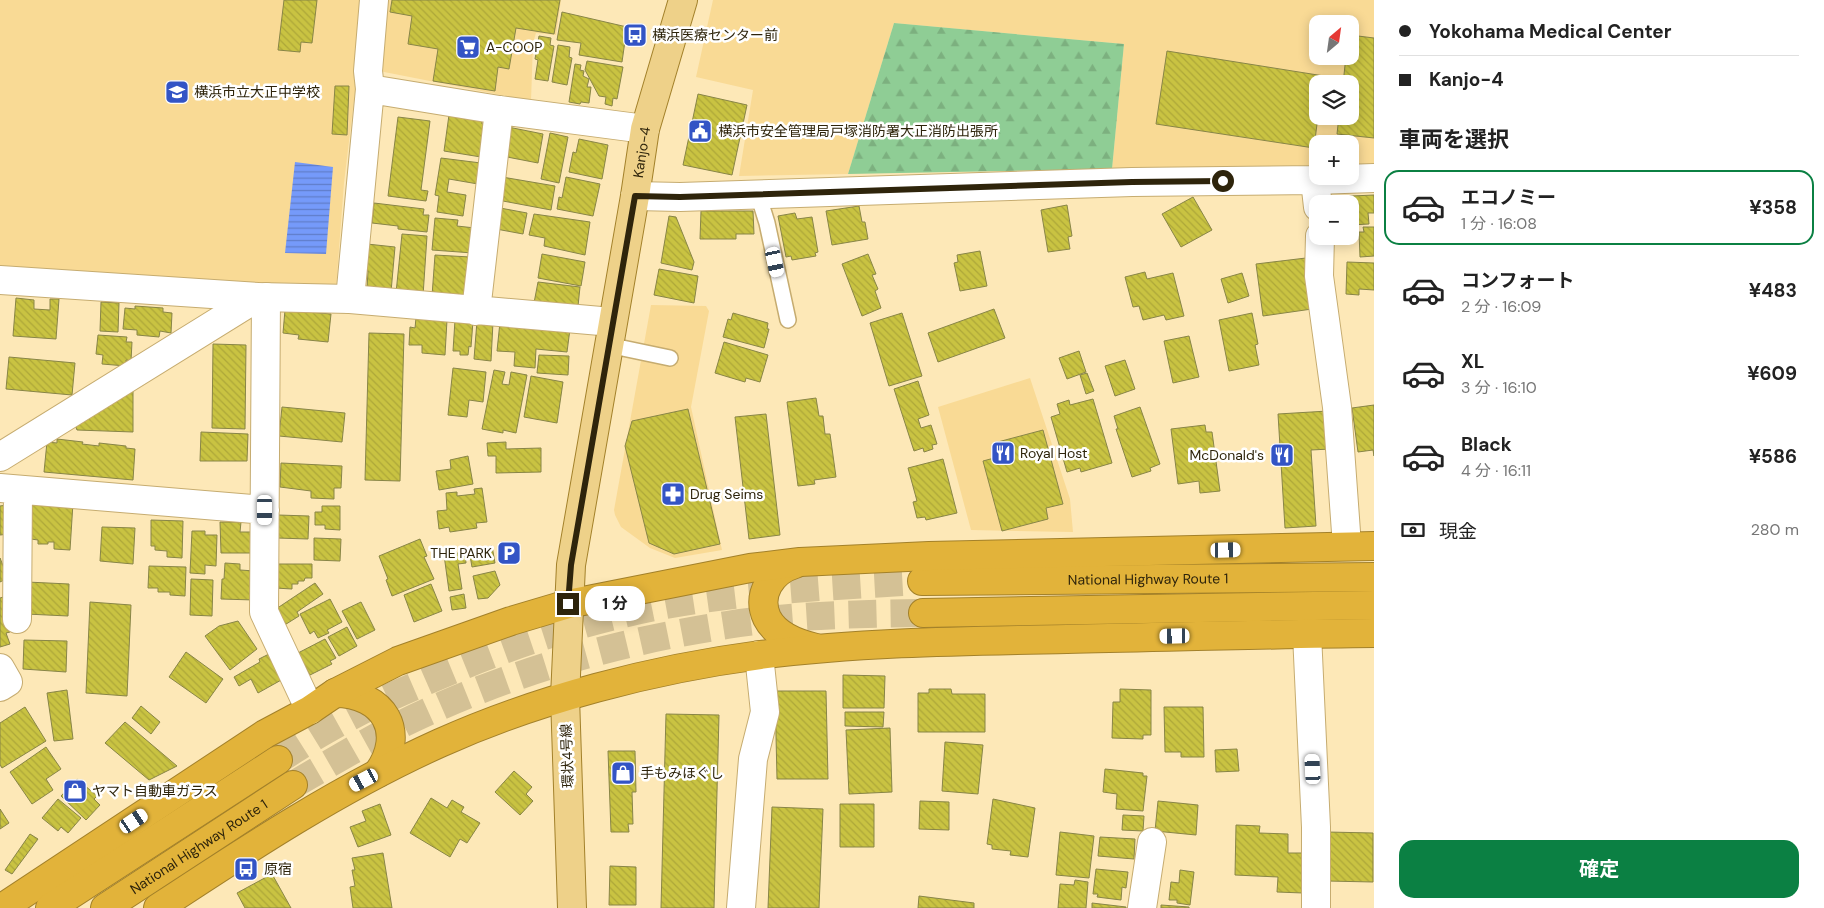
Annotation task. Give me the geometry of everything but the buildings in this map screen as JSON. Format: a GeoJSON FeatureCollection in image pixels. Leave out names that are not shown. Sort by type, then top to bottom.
{"type":"FeatureCollection","features":[{"type":"Feature","properties":{"kind":"highway"},"geometry":{"type":"LineString","coordinates":[[2,908],[265,734],[310,710],[335,693],[398,661],[511,621],[568,604],[750,568],[800,562],[928,556],[1374,546]]}},
{"type":"Feature","properties":{"kind":"highway"},"geometry":{"type":"LineString","coordinates":[[800,562],[785,566],[775,573],[768,583],[764,595],[764,607],[768,619],[776,629],[802,645],[818,649]]}},
{"type":"Feature","properties":{"kind":"highway","name":"National Highway Route 1"},"geometry":{"type":"LineString","coordinates":[[922,582],[1374,577]]}},
{"type":"Feature","properties":{"kind":"highway"},"geometry":{"type":"LineString","coordinates":[[923,613],[1374,605]]}},
{"type":"Feature","properties":{"kind":"highway"},"geometry":{"type":"LineString","coordinates":[[158,908],[273,833],[378,773],[441,742],[502,718],[564,697],[660,672],[759,655],[908,643],[1374,633]]}},
{"type":"Feature","properties":{"kind":"highway"},"geometry":{"type":"LineString","coordinates":[[335,693],[348,693],[363,697],[384,714],[390,727],[392,741],[386,762],[378,773]]}},
{"type":"Feature","properties":{"kind":"highway"},"geometry":{"type":"LineString","coordinates":[[50,908],[278,760]]}},
{"type":"Feature","properties":{"kind":"highway","name":"National Highway Route 1"},"geometry":{"type":"LineString","coordinates":[[106,908],[293,785]]}},
{"type":"Feature","properties":{"kind":"main road","name":"Kanjo-4"},"geometry":{"type":"LineString","coordinates":[[568,604],[571,565],[645,129],[684,0]]}},
{"type":"Feature","properties":{"kind":"main road","name":"環状4号線"},"geometry":{"type":"LineString","coordinates":[[568,604],[564,697],[572,908]]}},
{"type":"Feature","properties":{"kind":"street"},"geometry":{"type":"LineString","coordinates":[[350,299],[370,89],[368,70],[374,0]]}},
{"type":"Feature","properties":{"kind":"street"},"geometry":{"type":"LineString","coordinates":[[370,89],[499,110],[645,129]]}},
{"type":"Feature","properties":{"kind":"street"},"geometry":{"type":"LineString","coordinates":[[476,311],[499,110]]}},
{"type":"Feature","properties":{"kind":"street"},"geometry":{"type":"LineString","coordinates":[[635,196],[680,197],[1132,182],[1316,194],[1374,178]]}},
{"type":"Feature","properties":{"kind":"street"},"geometry":{"type":"LineString","coordinates":[[1320,245],[1319,276],[1337,407],[1347,546]]}},
{"type":"Feature","properties":{"kind":"street"},"geometry":{"type":"LineString","coordinates":[[0,280],[262,297],[350,299],[476,311],[610,333]]}},
{"type":"Feature","properties":{"kind":"street"},"geometry":{"type":"LineString","coordinates":[[0,457],[262,297]]}},
{"type":"Feature","properties":{"kind":"street"},"geometry":{"type":"LineString","coordinates":[[262,297],[265,510],[264,612],[310,710]]}},
{"type":"Feature","properties":{"kind":"street"},"geometry":{"type":"LineString","coordinates":[[17,619],[9,489],[265,510]]}},
{"type":"Feature","properties":{"kind":"street"},"geometry":{"type":"LineString","coordinates":[[1306,634],[1316,827],[1316,908]]}},
{"type":"Feature","properties":{"kind":"street"},"geometry":{"type":"LineString","coordinates":[[741,908],[753,759],[765,712],[759,655]]}},
{"type":"Feature","properties":{"kind":"street"},"geometry":{"type":"LineString","coordinates":[[0,668],[8,682],[0,687]]}},
{"type":"Feature","properties":{"kind":"street"},"geometry":{"type":"LineString","coordinates":[[1142,908],[1152,842]]}},
{"type":"Feature","properties":{"kind":"lane"},"geometry":{"type":"LineString","coordinates":[[758,194],[767,223],[788,320]]}},
{"type":"Feature","properties":{"kind":"lane"},"geometry":{"type":"LineString","coordinates":[[610,333],[670,358]]}},
{"type":"Feature","properties":{"kind":"shaded area","name":"横浜市立大正中学校"},"geometry":{"type":"Polygon","coordinates":[[[0,0],[366,0],[344,183],[336,289],[0,266],[0,0]]]}},
{"type":"Feature","properties":{"kind":"shaded area","name":"A-COOP"},"geometry":{"type":"Polygon","coordinates":[[[377,0],[561,0],[556,35],[536,33],[533,43],[531,101],[374,70],[377,0]]]}},
{"type":"Feature","properties":{"kind":"shaded area"},"geometry":{"type":"Polygon","coordinates":[[[713,0],[1374,0],[1374,164],[1359,165],[1359,135],[1309,135],[1309,165],[1112,169],[1124,44],[894,23],[848,174],[739,176],[753,90],[696,77],[713,0]]]}},
{"type":"Feature","properties":{"kind":"shaded area"},"geometry":{"type":"Polygon","coordinates":[[[651,305],[706,306],[709,311],[691,407],[722,550],[675,558],[650,548],[621,527],[615,515],[614,510],[651,305]]]}},
{"type":"Feature","properties":{"kind":"shaded area","name":"Royal Host"},"geometry":{"type":"Polygon","coordinates":[[[1030,378],[1070,499],[1073,532],[971,530],[938,407],[1030,378]]]}},
{"type":"Feature","properties":{"kind":"green space"},"geometry":{"type":"Polygon","coordinates":[[[894,23],[1124,44],[1112,169],[848,174],[894,23]]]}},
{"type":"Feature","properties":{"kind":"water"},"geometry":{"type":"Polygon","coordinates":[[[295,162],[333,167],[326,254],[285,253],[295,162]]]}},
{"type":"Feature","properties":{"kind":"tunnel"},"geometry":{"type":"LineString","coordinates":[[278,760],[338,723],[410,688],[507,649],[565,629],[655,607],[721,596],[922,581]]}},
{"type":"Feature","properties":{"kind":"tunnel"},"geometry":{"type":"LineString","coordinates":[[293,785],[374,738],[441,706],[520,675],[561,662],[643,641],[727,625],[775,619],[923,613]]}},
{"type":"Feature","properties":{"kind":"place","name":"横浜医療センター前"},"geometry":{"type":"Point","coordinates":[635,35]}},
{"type":"Feature","properties":{"kind":"place","name":"A-COOP"},"geometry":{"type":"Point","coordinates":[468,47]}},
{"type":"Feature","properties":{"kind":"place","name":"横浜市立大正中学校"},"geometry":{"type":"Point","coordinates":[177,92]}},
{"type":"Feature","properties":{"kind":"place","name":"横浜市安全管理局戸塚消防署大正消防出張所"},"geometry":{"type":"Point","coordinates":[700,131]}},
{"type":"Feature","properties":{"kind":"place","name":"Royal Host"},"geometry":{"type":"Point","coordinates":[1003,453]}},
{"type":"Feature","properties":{"kind":"place","name":"McDonald's"},"geometry":{"type":"Point","coordinates":[1282,455]}},
{"type":"Feature","properties":{"kind":"place","name":"Drug Seims"},"geometry":{"type":"Point","coordinates":[673,494]}},
{"type":"Feature","properties":{"kind":"place","name":"THE PARK"},"geometry":{"type":"Point","coordinates":[509,553]}},
{"type":"Feature","properties":{"kind":"place","name":"手もみほぐし"},"geometry":{"type":"Point","coordinates":[623,773]}},
{"type":"Feature","properties":{"kind":"place","name":"ヤマト自動車ガラス"},"geometry":{"type":"Point","coordinates":[75,791]}},
{"type":"Feature","properties":{"kind":"place","name":"原宿"},"geometry":{"type":"Point","coordinates":[246,869]}},
{"type":"Feature","properties":{"kind":"route"},"geometry":{"type":"LineString","coordinates":[[568,604],[571,565],[635,196],[680,197],[1132,182],[1223,181]]}}]}
